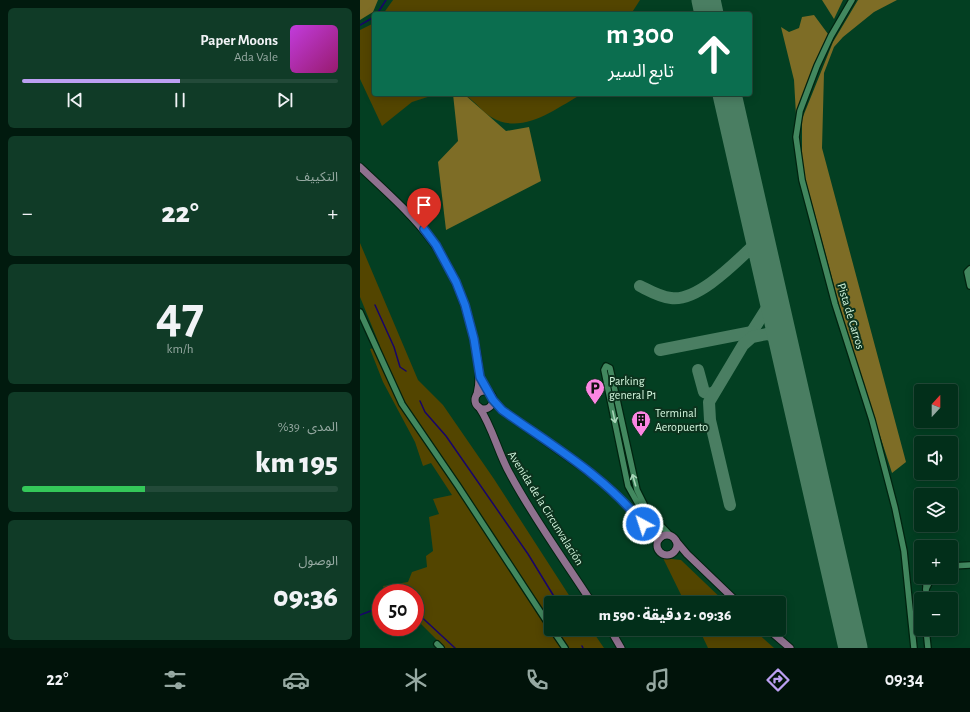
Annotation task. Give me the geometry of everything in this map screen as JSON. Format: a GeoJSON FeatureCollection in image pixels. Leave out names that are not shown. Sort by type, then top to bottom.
{"type":"FeatureCollection","features":[{"type":"Feature","properties":{"kind":"main road"},"geometry":{"type":"LineString","coordinates":[[360,168],[415,219],[436,245],[444,258],[465,305],[474,339],[480,377],[488,392],[490,404],[488,421]]}},
{"type":"Feature","properties":{"kind":"main road"},"geometry":{"type":"LineString","coordinates":[[480,377],[475,401],[488,421]]}},
{"type":"Feature","properties":{"kind":"main road"},"geometry":{"type":"LineString","coordinates":[[476,394],[483,390],[488,392]]}},
{"type":"Feature","properties":{"kind":"main road"},"geometry":{"type":"LineString","coordinates":[[479,407],[490,404],[502,410],[595,476],[628,506],[664,554],[673,553],[685,558],[702,569]]}},
{"type":"Feature","properties":{"kind":"main road","name":"Avenida de la Circunvalación"},"geometry":{"type":"LineString","coordinates":[[488,421],[496,447],[513,480],[588,596]]}},
{"type":"Feature","properties":{"kind":"main road"},"geometry":{"type":"LineString","coordinates":[[649,532],[660,538],[670,535],[702,569],[731,596]]}},
{"type":"Feature","properties":{"kind":"main road"},"geometry":{"type":"LineString","coordinates":[[658,548],[660,538]]}},
{"type":"Feature","properties":{"kind":"main road"},"geometry":{"type":"LineString","coordinates":[[673,553],[677,546],[676,541]]}},
{"type":"Feature","properties":{"kind":"main road"},"geometry":{"type":"LineString","coordinates":[[614,636],[621,648]]}},
{"type":"Feature","properties":{"kind":"main road"},"geometry":{"type":"LineString","coordinates":[[776,636],[790,648]]}},
{"type":"Feature","properties":{"kind":"street","name":"Pista de Carros"},"geometry":{"type":"LineString","coordinates":[[852,0],[831,36],[817,66],[798,117],[796,137],[802,180],[835,304],[874,428],[895,508],[904,551],[914,648]]}},
{"type":"Feature","properties":{"kind":"street"},"geometry":{"type":"LineString","coordinates":[[970,269],[967,272],[970,286]]}},
{"type":"Feature","properties":{"kind":"street"},"geometry":{"type":"LineString","coordinates":[[360,312],[361,319],[407,414],[458,486],[544,617]]}},
{"type":"Feature","properties":{"kind":"street"},"geometry":{"type":"LineString","coordinates":[[613,397],[620,432],[624,466],[630,491],[660,538]]}},
{"type":"Feature","properties":{"kind":"street"},"geometry":{"type":"LineString","coordinates":[[620,432],[637,490],[644,505],[653,518],[670,535]]}},
{"type":"Feature","properties":{"kind":"street"},"geometry":{"type":"LineString","coordinates":[[624,466],[630,464]]}},
{"type":"Feature","properties":{"kind":"street"},"geometry":{"type":"LineString","coordinates":[[958,566],[970,565]]}},
{"type":"Feature","properties":{"kind":"street"},"geometry":{"type":"LineString","coordinates":[[925,584],[926,589]]}},
{"type":"Feature","properties":{"kind":"street"},"geometry":{"type":"LineString","coordinates":[[926,589],[928,584]]}},
{"type":"Feature","properties":{"kind":"street"},"geometry":{"type":"LineString","coordinates":[[557,636],[565,648]]}},
{"type":"Feature","properties":{"kind":"street"},"geometry":{"type":"LineString","coordinates":[[927,636],[928,648]]}},
{"type":"Feature","properties":{"kind":"shaded area"},"geometry":{"type":"Polygon","coordinates":[[[360,0],[378,0],[373,12],[360,20],[360,0]]]}},
{"type":"Feature","properties":{"kind":"shaded area"},"geometry":{"type":"Polygon","coordinates":[[[393,0],[640,0],[632,12],[384,12],[393,0]]]}},
{"type":"Feature","properties":{"kind":"shaded area"},"geometry":{"type":"Polygon","coordinates":[[[822,0],[843,0],[834,19],[822,0]]]}},
{"type":"Feature","properties":{"kind":"shaded area"},"geometry":{"type":"Polygon","coordinates":[[[858,0],[897,0],[874,12],[843,37],[834,47],[824,73],[822,148],[906,462],[892,473],[846,330],[802,167],[802,119],[833,42],[858,0]]]}},
{"type":"Feature","properties":{"kind":"shaded area"},"geometry":{"type":"Polygon","coordinates":[[[814,15],[828,34],[796,115],[794,80],[781,27],[789,32],[799,28],[802,17],[814,15]]]}},
{"type":"Feature","properties":{"kind":"shaded area"},"geometry":{"type":"Polygon","coordinates":[[[372,24],[372,96],[431,96],[412,102],[382,126],[360,79],[360,30],[372,24]]]}},
{"type":"Feature","properties":{"kind":"shaded area"},"geometry":{"type":"Polygon","coordinates":[[[453,96],[466,96],[506,131],[529,127],[541,181],[446,230],[438,162],[458,141],[453,96]]]}},
{"type":"Feature","properties":{"kind":"shaded area"},"geometry":{"type":"Polygon","coordinates":[[[466,96],[579,96],[550,113],[526,122],[514,124],[503,122],[491,117],[466,96]]]}},
{"type":"Feature","properties":{"kind":"shaded area"},"geometry":{"type":"Polygon","coordinates":[[[360,243],[418,380],[443,405],[494,479],[569,596],[544,596],[544,636],[596,636],[604,648],[441,648],[441,644],[424,627],[424,584],[396,584],[408,582],[412,572],[427,567],[426,556],[433,551],[429,517],[439,514],[433,499],[452,495],[431,463],[423,466],[415,442],[383,382],[370,349],[380,346],[360,297],[360,243]]]}},
{"type":"Feature","properties":{"kind":"shaded area"},"geometry":{"type":"Polygon","coordinates":[[[663,558],[681,560],[719,596],[682,596],[663,558]]]}},
{"type":"Feature","properties":{"kind":"shaded area"},"geometry":{"type":"Polygon","coordinates":[[[702,636],[761,636],[774,648],[708,648],[702,636]]]}},
{"type":"Feature","properties":{"kind":"waterway"},"geometry":{"type":"LineString","coordinates":[[378,12],[386,0]]}},
{"type":"Feature","properties":{"kind":"waterway"},"geometry":{"type":"LineString","coordinates":[[360,25],[372,18]]}},
{"type":"Feature","properties":{"kind":"waterway"},"geometry":{"type":"LineString","coordinates":[[375,305],[394,347],[400,367],[406,371]]}},
{"type":"Feature","properties":{"kind":"waterway"},"geometry":{"type":"LineString","coordinates":[[420,401],[425,412],[446,436],[528,554],[554,596]]}},
{"type":"Feature","properties":{"kind":"waterway"},"geometry":{"type":"LineString","coordinates":[[360,615],[372,610]]}},
{"type":"Feature","properties":{"kind":"waterway"},"geometry":{"type":"LineString","coordinates":[[424,619],[455,648]]}},
{"type":"Feature","properties":{"kind":"taxiway"},"geometry":{"type":"LineString","coordinates":[[640,286],[655,294],[671,298],[681,298],[704,288],[726,271],[752,247],[758,236],[757,227]]}},
{"type":"Feature","properties":{"kind":"taxiway"},"geometry":{"type":"LineString","coordinates":[[747,252],[756,252],[764,258]]}},
{"type":"Feature","properties":{"kind":"taxiway"},"geometry":{"type":"LineString","coordinates":[[748,338],[767,308],[771,290]]}},
{"type":"Feature","properties":{"kind":"taxiway"},"geometry":{"type":"LineString","coordinates":[[660,350],[752,332]]}},
{"type":"Feature","properties":{"kind":"taxiway"},"geometry":{"type":"LineString","coordinates":[[730,505],[710,420],[709,402],[743,345],[752,337],[767,334],[774,336],[785,350]]}},
{"type":"Feature","properties":{"kind":"taxiway"},"geometry":{"type":"LineString","coordinates":[[698,370],[704,392],[710,394],[714,392]]}},
{"type":"Feature","properties":{"kind":"runway"},"geometry":{"type":"LineString","coordinates":[[706,0],[709,12]]}},
{"type":"Feature","properties":{"kind":"runway"},"geometry":{"type":"LineString","coordinates":[[727,96],[853,648]]}},
{"type":"Feature","properties":{"kind":"place","name":"Parking general P1"},"geometry":{"type":"Point","coordinates":[595,405]}},
{"type":"Feature","properties":{"kind":"place","name":"Terminal Aeropuerto"},"geometry":{"type":"Point","coordinates":[641,437]}},
{"type":"Feature","properties":{"kind":"route"},"geometry":{"type":"LineString","coordinates":[[424,229],[436,245],[451,270],[461,294],[474,339],[480,377],[488,392],[491,394],[493,400],[502,410],[606,485],[628,506],[643,524]]}}]}
